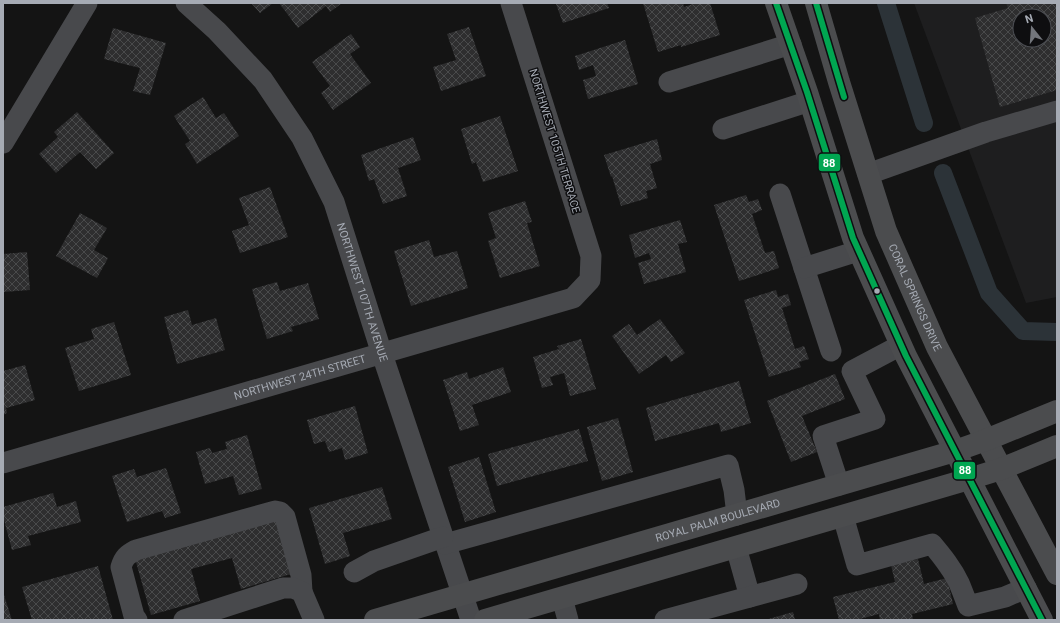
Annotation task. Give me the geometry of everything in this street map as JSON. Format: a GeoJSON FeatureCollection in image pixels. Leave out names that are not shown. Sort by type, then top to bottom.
{"type":"FeatureCollection","features":[{"type":"Feature","properties":{"kind":"main road"},"geometry":{"type":"LineString","coordinates":[[776,3],[810,101],[858,251],[901,345],[1042,620]]}},
{"type":"Feature","properties":{"kind":"main road","name":"CORAL SPRINGS DRIVE"},"geometry":{"type":"LineString","coordinates":[[816,3],[886,231],[934,340],[1057,574]]}},
{"type":"Feature","properties":{"kind":"main road","name":"ROYAL PALM BOULEVARD"},"geometry":{"type":"LineString","coordinates":[[375,620],[955,451],[986,440],[1057,410]]}},
{"type":"Feature","properties":{"kind":"main road"},"geometry":{"type":"LineString","coordinates":[[485,620],[969,479],[1001,469],[1057,446]]}},
{"type":"Feature","properties":{"kind":"street"},"geometry":{"type":"LineString","coordinates":[[3,143],[87,3]]}},
{"type":"Feature","properties":{"kind":"street","name":"NORTHWEST 107TH AVENUE"},"geometry":{"type":"LineString","coordinates":[[186,3],[217,31],[263,80],[302,138],[334,202],[382,354],[471,620]]}},
{"type":"Feature","properties":{"kind":"street","name":"NORTHWEST 105TH TERRACE"},"geometry":{"type":"LineString","coordinates":[[511,3],[591,256],[590,280]]}},
{"type":"Feature","properties":{"kind":"street"},"geometry":{"type":"LineString","coordinates":[[669,82],[791,44]]}},
{"type":"Feature","properties":{"kind":"street"},"geometry":{"type":"LineString","coordinates":[[723,129],[810,101]]}},
{"type":"Feature","properties":{"kind":"street"},"geometry":{"type":"LineString","coordinates":[[868,174],[986,132],[1057,111]]}},
{"type":"Feature","properties":{"kind":"street"},"geometry":{"type":"LineString","coordinates":[[780,194],[831,351]]}},
{"type":"Feature","properties":{"kind":"street"},"geometry":{"type":"LineString","coordinates":[[804,268],[858,251]]}},
{"type":"Feature","properties":{"kind":"street","name":"NORTHWEST 24TH STREET"},"geometry":{"type":"LineString","coordinates":[[3,463],[573,298],[590,280]]}},
{"type":"Feature","properties":{"kind":"street"},"geometry":{"type":"LineString","coordinates":[[839,485],[823,436],[875,418],[852,371],[901,345]]}},
{"type":"Feature","properties":{"kind":"street"},"geometry":{"type":"LineString","coordinates":[[354,572],[374,562],[444,541],[728,465],[734,490],[737,515]]}},
{"type":"Feature","properties":{"kind":"street"},"geometry":{"type":"LineString","coordinates":[[137,620],[134,616],[121,567],[123,560],[128,554],[136,550],[274,511],[280,512],[285,517],[301,575],[302,592],[314,620]]}},
{"type":"Feature","properties":{"kind":"street"},"geometry":{"type":"LineString","coordinates":[[843,516],[857,565],[932,544],[953,571],[968,606],[1005,597],[1026,588]]}},
{"type":"Feature","properties":{"kind":"street"},"geometry":{"type":"LineString","coordinates":[[736,547],[750,596]]}},
{"type":"Feature","properties":{"kind":"street"},"geometry":{"type":"LineString","coordinates":[[665,620],[797,584]]}},
{"type":"Feature","properties":{"kind":"street"},"geometry":{"type":"LineString","coordinates":[[184,620],[284,588],[293,588],[302,592]]}},
{"type":"Feature","properties":{"kind":"street"},"geometry":{"type":"LineString","coordinates":[[562,598],[568,620]]}},
{"type":"Feature","properties":{"kind":"shaded area"},"geometry":{"type":"Polygon","coordinates":[[[914,3],[1057,3],[1057,297],[1026,303],[914,3]]]}},
{"type":"Feature","properties":{"kind":"building"},"geometry":{"type":"Polygon","coordinates":[[[251,3],[273,3],[260,13],[251,3]]]}},
{"type":"Feature","properties":{"kind":"building"},"geometry":{"type":"Polygon","coordinates":[[[279,3],[342,3],[330,12],[326,6],[298,28],[279,3]]]}},
{"type":"Feature","properties":{"kind":"building"},"geometry":{"type":"Polygon","coordinates":[[[607,3],[609,8],[563,23],[556,4],[607,3]]]}},
{"type":"Feature","properties":{"kind":"building"},"geometry":{"type":"Polygon","coordinates":[[[643,3],[683,3],[684,7],[696,3],[710,3],[720,35],[681,47],[681,45],[658,52],[643,3]]]}},
{"type":"Feature","properties":{"kind":"building"},"geometry":{"type":"Polygon","coordinates":[[[1006,3],[1057,3],[1057,90],[1000,107],[975,18],[1008,8],[1006,3]]]}},
{"type":"Feature","properties":{"kind":"building"},"geometry":{"type":"Polygon","coordinates":[[[469,27],[486,76],[441,91],[433,67],[456,60],[447,34],[469,27]]]}},
{"type":"Feature","properties":{"kind":"building"},"geometry":{"type":"Polygon","coordinates":[[[113,28],[166,43],[150,95],[133,91],[140,68],[104,59],[113,28]]]}},
{"type":"Feature","properties":{"kind":"building"},"geometry":{"type":"Polygon","coordinates":[[[351,34],[360,47],[350,54],[371,83],[333,110],[321,93],[330,86],[312,62],[351,34]]]}},
{"type":"Feature","properties":{"kind":"building"},"geometry":{"type":"Polygon","coordinates":[[[625,40],[638,84],[588,99],[583,80],[596,76],[593,65],[579,70],[575,56],[625,40]]]}},
{"type":"Feature","properties":{"kind":"building"},"geometry":{"type":"Polygon","coordinates":[[[203,97],[216,118],[224,113],[239,136],[197,164],[185,144],[190,141],[174,116],[203,97]]]}},
{"type":"Feature","properties":{"kind":"building"},"geometry":{"type":"Polygon","coordinates":[[[77,112],[114,153],[96,169],[80,152],[56,173],[39,154],[58,137],[54,132],[77,112]]]}},
{"type":"Feature","properties":{"kind":"building"},"geometry":{"type":"Polygon","coordinates":[[[500,116],[518,171],[483,182],[476,162],[472,164],[461,129],[500,116]]]}},
{"type":"Feature","properties":{"kind":"building"},"geometry":{"type":"Polygon","coordinates":[[[413,137],[421,160],[398,168],[407,196],[383,204],[374,179],[369,181],[361,155],[413,137]]]}},
{"type":"Feature","properties":{"kind":"building"},"geometry":{"type":"Polygon","coordinates":[[[657,139],[662,160],[650,164],[657,188],[646,191],[648,198],[621,206],[604,155],[657,139]]]}},
{"type":"Feature","properties":{"kind":"building"},"geometry":{"type":"Polygon","coordinates":[[[270,187],[288,237],[240,253],[232,231],[249,225],[239,198],[270,187]]]}},
{"type":"Feature","properties":{"kind":"building"},"geometry":{"type":"Polygon","coordinates":[[[746,195],[749,202],[758,199],[762,210],[752,214],[765,253],[774,251],[779,268],[739,281],[714,205],[746,195]]]}},
{"type":"Feature","properties":{"kind":"building"},"geometry":{"type":"Polygon","coordinates":[[[525,201],[532,222],[527,223],[540,266],[500,278],[488,241],[496,238],[488,213],[525,201]]]}},
{"type":"Feature","properties":{"kind":"building"},"geometry":{"type":"Polygon","coordinates":[[[80,213],[107,228],[94,250],[108,258],[97,278],[56,256],[80,213]]]}},
{"type":"Feature","properties":{"kind":"building"},"geometry":{"type":"Polygon","coordinates":[[[680,220],[687,242],[678,244],[686,272],[644,284],[638,263],[651,259],[649,253],[635,258],[629,235],[680,220]]]}},
{"type":"Feature","properties":{"kind":"building"},"geometry":{"type":"Polygon","coordinates":[[[429,240],[434,257],[457,251],[468,288],[411,306],[394,251],[429,240]]]}},
{"type":"Feature","properties":{"kind":"building"},"geometry":{"type":"Polygon","coordinates":[[[27,252],[30,290],[3,292],[3,254],[27,252]]]}},
{"type":"Feature","properties":{"kind":"building"},"geometry":{"type":"Polygon","coordinates":[[[277,282],[280,291],[308,283],[319,319],[291,327],[293,331],[267,339],[252,289],[277,282]]]}},
{"type":"Feature","properties":{"kind":"building"},"geometry":{"type":"Polygon","coordinates":[[[776,290],[778,297],[788,294],[791,305],[782,308],[795,349],[804,346],[809,359],[799,362],[801,367],[769,377],[744,300],[776,290]]]}},
{"type":"Feature","properties":{"kind":"building"},"geometry":{"type":"Polygon","coordinates":[[[188,310],[192,325],[216,318],[225,350],[177,364],[164,317],[188,310]]]}},
{"type":"Feature","properties":{"kind":"building"},"geometry":{"type":"Polygon","coordinates":[[[660,319],[685,353],[671,362],[666,355],[639,374],[612,336],[629,324],[637,335],[660,319]]]}},
{"type":"Feature","properties":{"kind":"building"},"geometry":{"type":"Polygon","coordinates":[[[114,322],[131,375],[79,391],[65,348],[94,339],[91,329],[114,322]]]}},
{"type":"Feature","properties":{"kind":"building"},"geometry":{"type":"Polygon","coordinates":[[[581,339],[596,389],[570,396],[564,373],[550,377],[553,385],[542,388],[533,357],[559,349],[557,346],[581,339]]]}},
{"type":"Feature","properties":{"kind":"building"},"geometry":{"type":"Polygon","coordinates":[[[25,365],[35,400],[6,408],[7,413],[3,415],[3,371],[25,365]]]}},
{"type":"Feature","properties":{"kind":"building"},"geometry":{"type":"Polygon","coordinates":[[[503,367],[511,392],[472,405],[479,425],[460,431],[443,380],[467,372],[469,379],[503,367]]]}},
{"type":"Feature","properties":{"kind":"building"},"geometry":{"type":"Polygon","coordinates":[[[835,374],[845,399],[802,416],[817,452],[791,462],[767,401],[835,374]]]}},
{"type":"Feature","properties":{"kind":"building"},"geometry":{"type":"Polygon","coordinates":[[[739,381],[751,423],[721,432],[719,423],[655,441],[646,408],[739,381]]]}},
{"type":"Feature","properties":{"kind":"building"},"geometry":{"type":"Polygon","coordinates":[[[355,406],[368,453],[345,460],[342,448],[329,452],[325,441],[314,444],[307,420],[355,406]]]}},
{"type":"Feature","properties":{"kind":"building"},"geometry":{"type":"Polygon","coordinates":[[[618,418],[633,472],[602,481],[587,427],[618,418]]]}},
{"type":"Feature","properties":{"kind":"building"},"geometry":{"type":"Polygon","coordinates":[[[579,429],[588,461],[497,486],[488,454],[579,429]]]}},
{"type":"Feature","properties":{"kind":"building"},"geometry":{"type":"Polygon","coordinates":[[[247,435],[262,489],[239,495],[233,476],[205,484],[196,452],[210,448],[212,453],[227,449],[225,442],[247,435]]]}},
{"type":"Feature","properties":{"kind":"building"},"geometry":{"type":"Polygon","coordinates":[[[479,457],[496,512],[465,522],[448,467],[479,457]]]}},
{"type":"Feature","properties":{"kind":"building"},"geometry":{"type":"Polygon","coordinates":[[[166,468],[181,513],[165,518],[162,511],[127,522],[112,476],[134,469],[137,477],[166,468]]]}},
{"type":"Feature","properties":{"kind":"building"},"geometry":{"type":"Polygon","coordinates":[[[382,487],[392,519],[343,533],[350,556],[325,564],[309,508],[382,487]]]}},
{"type":"Feature","properties":{"kind":"building"},"geometry":{"type":"Polygon","coordinates":[[[53,493],[57,507],[76,501],[81,522],[28,536],[31,545],[12,550],[3,516],[3,507],[53,493]]]}},
{"type":"Feature","properties":{"kind":"building"},"geometry":{"type":"Polygon","coordinates":[[[274,515],[291,574],[241,589],[232,558],[191,569],[200,601],[151,615],[134,555],[274,515]]]}},
{"type":"Feature","properties":{"kind":"building"},"geometry":{"type":"Polygon","coordinates":[[[918,559],[924,584],[947,578],[953,604],[912,614],[913,620],[880,620],[879,614],[856,620],[839,620],[833,597],[895,582],[891,565],[918,559]]]}},
{"type":"Feature","properties":{"kind":"building"},"geometry":{"type":"Polygon","coordinates":[[[98,566],[113,620],[32,620],[22,587],[98,566]]]}},
{"type":"Feature","properties":{"kind":"building"},"geometry":{"type":"Polygon","coordinates":[[[3,592],[12,620],[3,620],[3,592]]]}},
{"type":"Feature","properties":{"kind":"building"},"geometry":{"type":"Polygon","coordinates":[[[793,612],[795,620],[765,620],[793,612]]]}},
{"type":"Feature","properties":{"kind":"waterway"},"geometry":{"type":"LineString","coordinates":[[886,3],[924,123]]}},
{"type":"Feature","properties":{"kind":"waterway"},"geometry":{"type":"LineString","coordinates":[[943,173],[989,293],[1023,331],[1057,332]]}},
{"type":"Feature","properties":{"kind":"transit line","name":"88"},"geometry":{"type":"LineString","coordinates":[[776,3],[807,92],[853,238],[906,356],[1042,620]]}},
{"type":"Feature","properties":{"kind":"transit line","name":"88"},"geometry":{"type":"LineString","coordinates":[[816,3],[844,97]]}}]}
